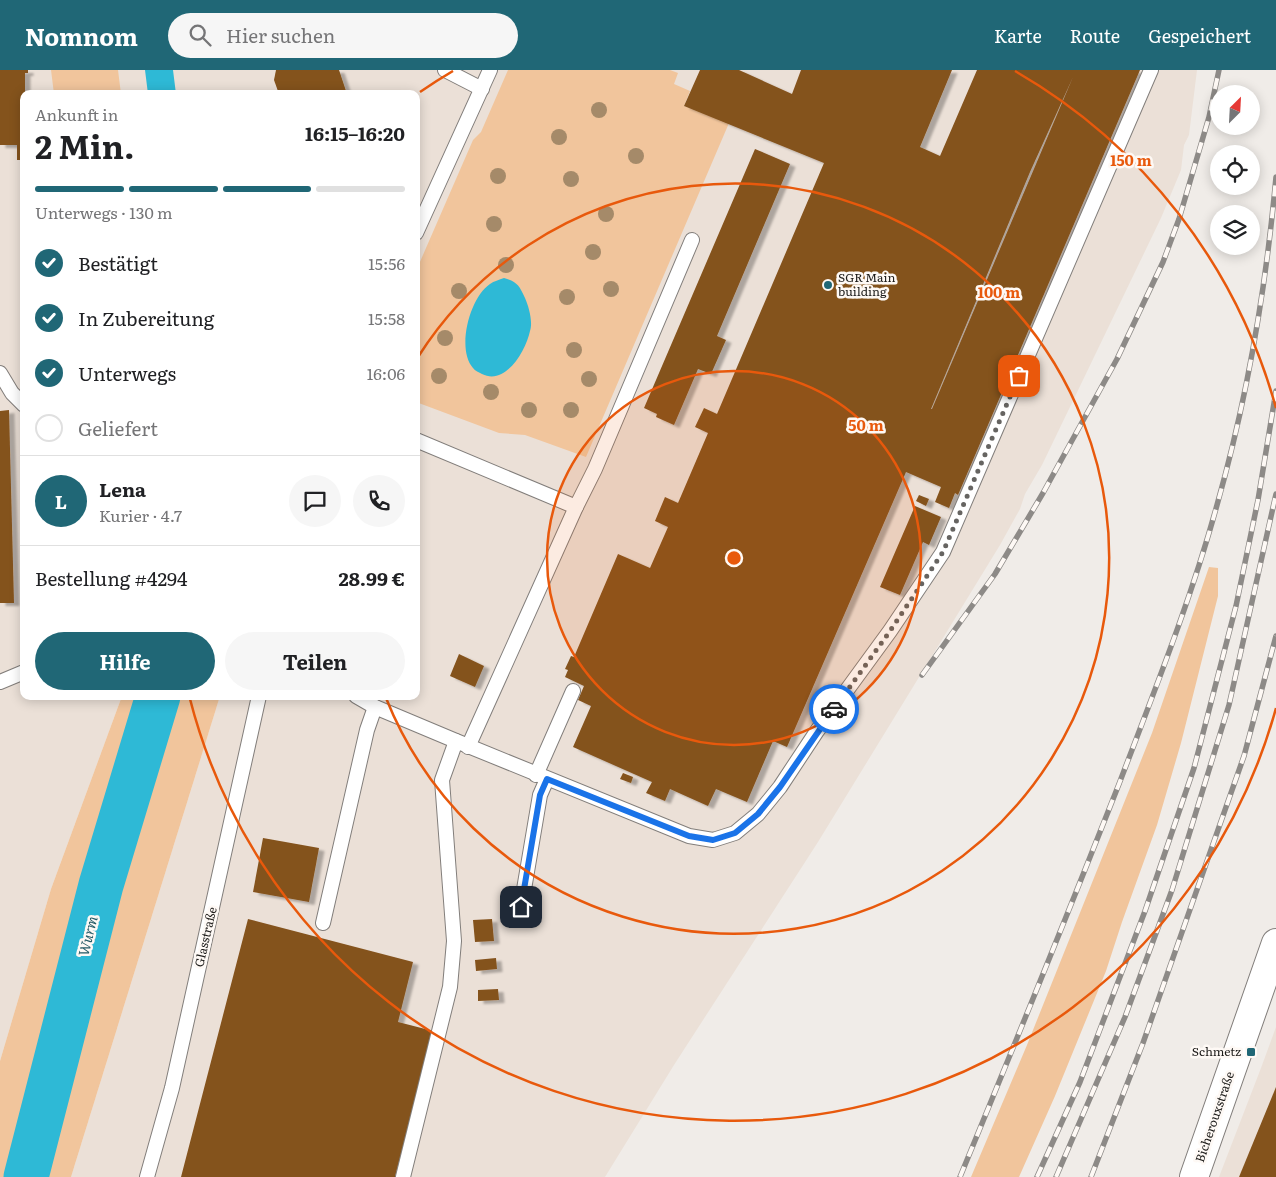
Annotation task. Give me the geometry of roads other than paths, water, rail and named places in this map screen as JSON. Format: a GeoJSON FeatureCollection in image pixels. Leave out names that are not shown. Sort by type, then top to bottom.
{"type":"FeatureCollection","features":[{"type":"Feature","properties":{"kind":"street","name":"Bicherouxstraße"},"geometry":{"type":"LineString","coordinates":[[1194,1177],[1276,943]]}},
{"type":"Feature","properties":{"kind":"lane"},"geometry":{"type":"LineString","coordinates":[[445,70],[482,88]]}},
{"type":"Feature","properties":{"kind":"lane"},"geometry":{"type":"LineString","coordinates":[[420,225],[490,70]]}},
{"type":"Feature","properties":{"kind":"lane"},"geometry":{"type":"LineString","coordinates":[[363,700],[462,744],[689,836],[713,840],[735,833],[758,814],[780,787],[817,731],[890,631],[943,552],[1151,70]]}},
{"type":"Feature","properties":{"kind":"lane"},"geometry":{"type":"LineString","coordinates":[[403,1177],[450,987],[454,941],[442,780],[462,744],[595,469],[692,240]]}},
{"type":"Feature","properties":{"kind":"lane"},"geometry":{"type":"LineString","coordinates":[[0,373],[12,393],[20,401]]}},
{"type":"Feature","properties":{"kind":"lane"},"geometry":{"type":"LineString","coordinates":[[420,442],[576,507]]}},
{"type":"Feature","properties":{"kind":"lane"},"geometry":{"type":"LineString","coordinates":[[0,682],[20,674]]}},
{"type":"Feature","properties":{"kind":"lane"},"geometry":{"type":"LineString","coordinates":[[521,907],[542,777],[573,691]]}},
{"type":"Feature","properties":{"kind":"lane","name":"Glasstraße"},"geometry":{"type":"LineString","coordinates":[[147,1177],[172,1088],[258,700]]}},
{"type":"Feature","properties":{"kind":"lane"},"geometry":{"type":"LineString","coordinates":[[323,923],[367,730],[375,707]]}},
{"type":"Feature","properties":{"kind":"water"},"geometry":{"type":"Polygon","coordinates":[[[145,70],[173,70],[176,90],[148,90],[145,70]]]}},
{"type":"Feature","properties":{"kind":"water"},"geometry":{"type":"Polygon","coordinates":[[[504,278],[515,283],[521,290],[529,310],[531,327],[528,339],[514,364],[507,371],[491,376],[482,374],[473,368],[468,359],[466,336],[471,311],[477,300],[490,284],[504,278]]]}},
{"type":"Feature","properties":{"kind":"waterway","name":"Wurm"},"geometry":{"type":"LineString","coordinates":[[26,1177],[101,885],[157,700]]}},
{"type":"Feature","properties":{"kind":"railway"},"geometry":{"type":"LineString","coordinates":[[922,675],[995,574],[1043,493],[1117,359],[1163,262],[1179,219],[1209,117],[1219,70]]}},
{"type":"Feature","properties":{"kind":"railway"},"geometry":{"type":"LineString","coordinates":[[960,1177],[1119,784],[1196,576],[1228,465],[1246,384],[1261,302],[1276,177]]}},
{"type":"Feature","properties":{"kind":"railway"},"geometry":{"type":"LineString","coordinates":[[1037,1177],[1080,1082],[1145,911],[1194,768],[1236,606],[1258,500],[1276,391]]}},
{"type":"Feature","properties":{"kind":"railway"},"geometry":{"type":"LineString","coordinates":[[1056,1177],[1125,1017],[1172,890],[1229,705],[1276,494]]}},
{"type":"Feature","properties":{"kind":"railway"},"geometry":{"type":"LineString","coordinates":[[1091,1177],[1143,1043],[1244,756],[1276,636]]}},
{"type":"Feature","properties":{"kind":"place","name":"SGR Main building"},"geometry":{"type":"Point","coordinates":[828,285]}},
{"type":"Feature","properties":{"kind":"place","name":"Schmetz"},"geometry":{"type":"Point","coordinates":[1251,1052]}}]}
